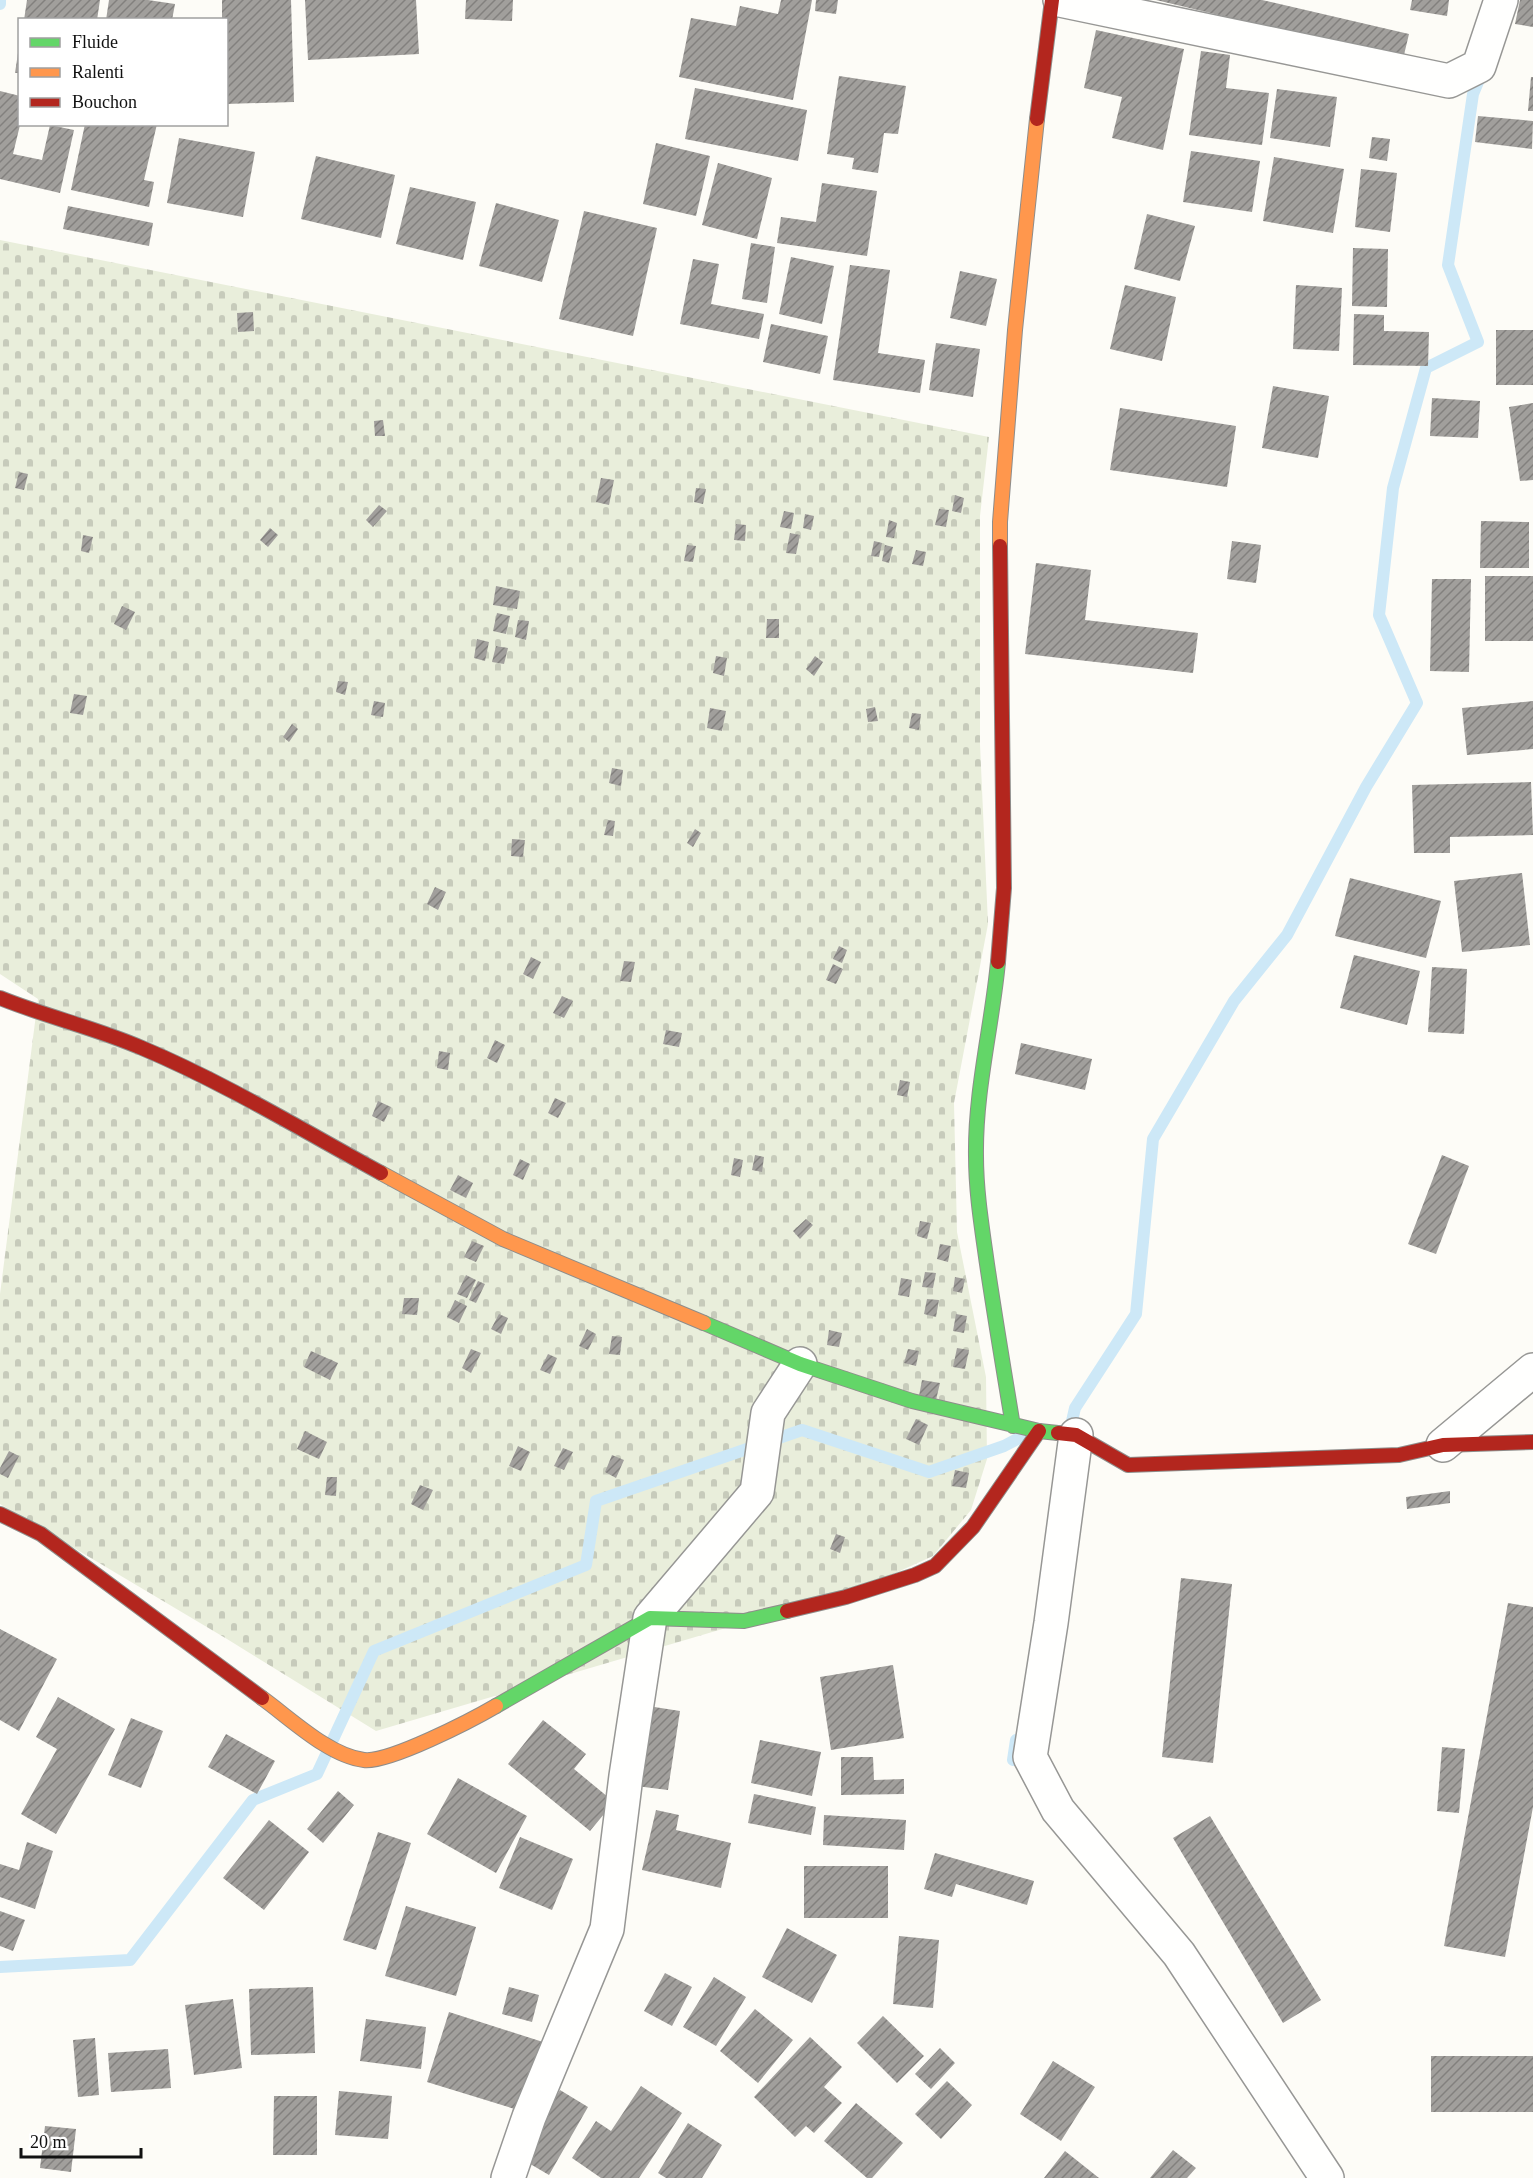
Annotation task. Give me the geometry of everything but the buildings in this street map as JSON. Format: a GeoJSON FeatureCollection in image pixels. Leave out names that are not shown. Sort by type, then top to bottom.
{"type":"FeatureCollection","features":[{"type":"Feature","properties":{"kind":"street"},"geometry":{"type":"LineString","coordinates":[[1013,1426],[997,1335],[979,1206],[976,1155],[979,1106],[994,1005],[1004,888],[1000,522],[1029,185],[1052,0]]}},
{"type":"Feature","properties":{"kind":"street"},"geometry":{"type":"LineString","coordinates":[[1060,0],[1449,81],[1479,66],[1501,0]]}},
{"type":"Feature","properties":{"kind":"street"},"geometry":{"type":"LineString","coordinates":[[0,998],[27,1009],[84,1025],[143,1048],[201,1076],[503,1239],[800,1364],[912,1401],[1013,1426],[1076,1435],[1128,1465],[1399,1455],[1443,1445],[1533,1442]]}},
{"type":"Feature","properties":{"kind":"street"},"geometry":{"type":"LineString","coordinates":[[0,1514],[41,1534],[329,1747],[365,1760],[381,1759],[493,1708],[650,1618],[758,1492],[768,1413],[800,1364]]}},
{"type":"Feature","properties":{"kind":"street"},"geometry":{"type":"LineString","coordinates":[[1443,1445],[1533,1370]]}},
{"type":"Feature","properties":{"kind":"street"},"geometry":{"type":"LineString","coordinates":[[650,1618],[744,1621],[846,1598],[915,1575],[934,1566],[973,1527],[1039,1431]]}},
{"type":"Feature","properties":{"kind":"street"},"geometry":{"type":"LineString","coordinates":[[1076,1435],[1051,1623],[1030,1757],[1058,1810],[1179,1954],[1327,2178]]}},
{"type":"Feature","properties":{"kind":"street"},"geometry":{"type":"LineString","coordinates":[[508,2178],[529,2117],[607,1929],[626,1776],[650,1618]]}},
{"type":"Feature","properties":{"kind":"green space"},"geometry":{"type":"Polygon","coordinates":[[[0,240],[989,437],[980,516],[980,744],[988,924],[954,1103],[957,1232],[986,1377],[987,1459],[971,1510],[933,1556],[862,1588],[376,1731],[0,1504],[0,1294],[38,999],[0,974],[0,240]]]}},
{"type":"Feature","properties":{"kind":"waterway"},"geometry":{"type":"LineString","coordinates":[[1069,1434],[1075,1408],[1136,1314],[1153,1139],[1234,1001],[1287,935],[1366,787],[1417,703],[1379,615],[1393,488],[1426,368],[1478,342],[1448,265],[1473,94],[1483,70]]}},
{"type":"Feature","properties":{"kind":"waterway"},"geometry":{"type":"LineString","coordinates":[[0,1967],[130,1960],[253,1800],[317,1774],[374,1651],[586,1565],[596,1501],[802,1430],[929,1472],[1004,1446],[1023,1436]]}},
{"type":"Feature","properties":{"kind":"waterway"},"geometry":{"type":"LineString","coordinates":[[1013,1760],[1016,1740]]}},
{"type":"Feature","properties":{"kind":"traffic: fast"},"geometry":{"type":"LineString","coordinates":[[998,962],[978,1107],[976,1170],[987,1264],[1013,1426]]}},
{"type":"Feature","properties":{"kind":"traffic: fast"},"geometry":{"type":"LineString","coordinates":[[704,1323],[800,1364],[912,1401],[1039,1431],[1058,1433]]}},
{"type":"Feature","properties":{"kind":"traffic: fast"},"geometry":{"type":"LineString","coordinates":[[496,1706],[650,1618],[744,1621],[787,1611]]}},
{"type":"Feature","properties":{"kind":"traffic: slow"},"geometry":{"type":"LineString","coordinates":[[1000,546],[1015,330],[1037,119]]}},
{"type":"Feature","properties":{"kind":"traffic: slow"},"geometry":{"type":"LineString","coordinates":[[381,1173],[503,1239],[704,1323]]}},
{"type":"Feature","properties":{"kind":"traffic: slow"},"geometry":{"type":"LineString","coordinates":[[262,1698],[324,1744],[351,1757],[364,1760],[392,1755],[410,1748],[496,1706]]}},
{"type":"Feature","properties":{"kind":"traffic: jam"},"geometry":{"type":"LineString","coordinates":[[1037,119],[1052,0]]}},
{"type":"Feature","properties":{"kind":"traffic: jam"},"geometry":{"type":"LineString","coordinates":[[998,962],[1004,888],[1000,546]]}},
{"type":"Feature","properties":{"kind":"traffic: jam"},"geometry":{"type":"LineString","coordinates":[[0,998],[125,1041],[172,1061],[381,1173]]}},
{"type":"Feature","properties":{"kind":"traffic: jam"},"geometry":{"type":"LineString","coordinates":[[787,1611],[846,1597],[915,1575],[935,1566],[973,1527],[1039,1431]]}},
{"type":"Feature","properties":{"kind":"traffic: jam"},"geometry":{"type":"LineString","coordinates":[[1058,1433],[1076,1435],[1128,1465],[1399,1455],[1443,1445],[1533,1442]]}},
{"type":"Feature","properties":{"kind":"traffic: jam"},"geometry":{"type":"LineString","coordinates":[[0,1514],[41,1534],[262,1698]]}}]}
